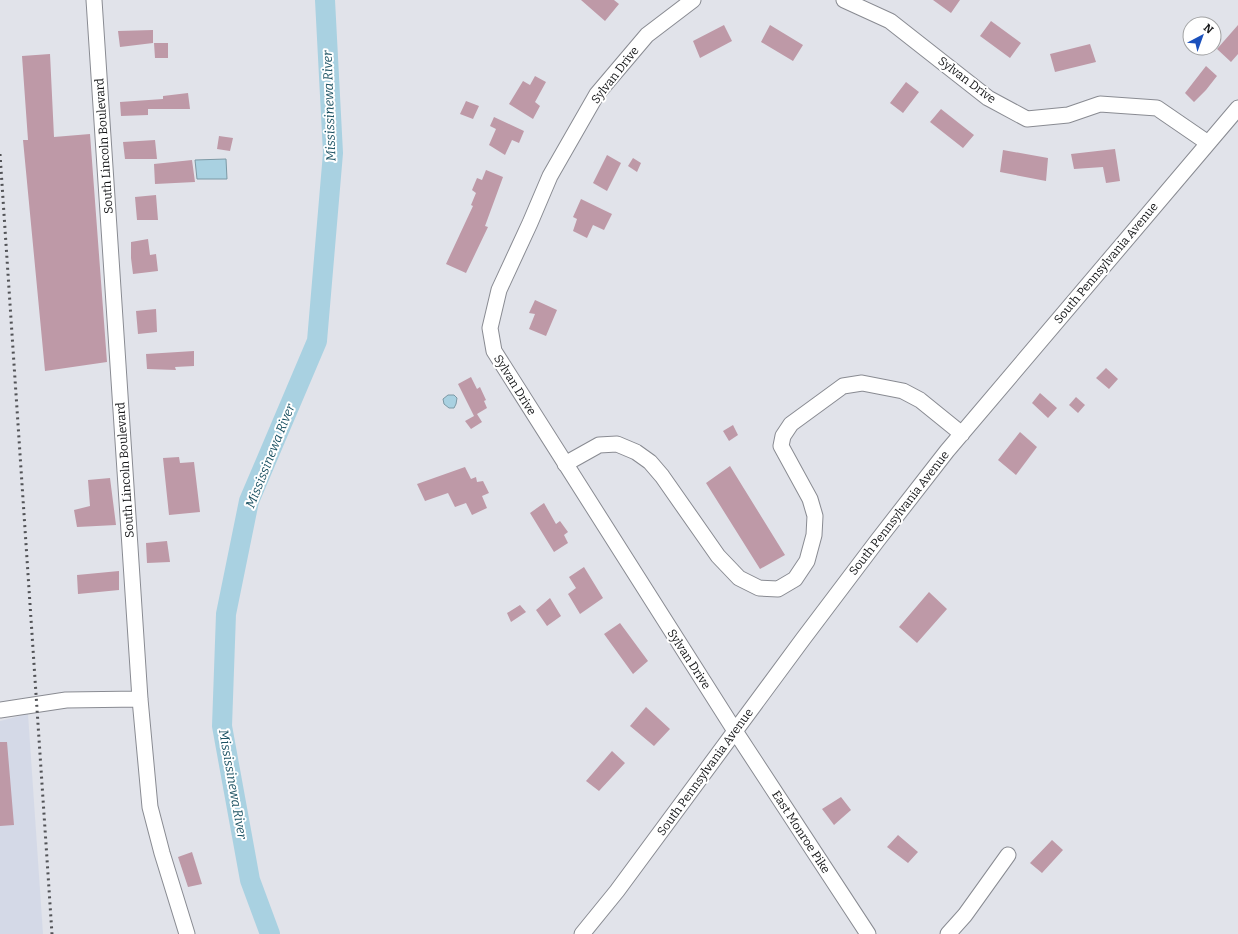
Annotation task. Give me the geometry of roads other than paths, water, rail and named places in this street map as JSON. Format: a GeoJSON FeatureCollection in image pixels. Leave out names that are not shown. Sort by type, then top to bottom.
{"type":"FeatureCollection","features":[{"type":"Feature","properties":{"kind":"street","name":"South Lincoln Boulevard"},"geometry":{"type":"LineString","coordinates":[[94,0],[140,699],[150,807],[162,853],[187,934]]}},
{"type":"Feature","properties":{"kind":"street","name":"Sylvan Drive"},"geometry":{"type":"LineString","coordinates":[[693,0],[647,35],[597,94],[550,176],[499,290],[490,328],[494,351],[735,731]]}},
{"type":"Feature","properties":{"kind":"street","name":"Sylvan Drive"},"geometry":{"type":"LineString","coordinates":[[844,0],[890,21],[988,98],[1027,119],[1068,115],[1100,104],[1157,108],[1208,143]]}},
{"type":"Feature","properties":{"kind":"street","name":"South Pennsylvania Avenue"},"geometry":{"type":"LineString","coordinates":[[582,934],[617,891],[877,541],[962,434],[1238,108]]}},
{"type":"Feature","properties":{"kind":"street"},"geometry":{"type":"LineString","coordinates":[[565,464],[599,445],[617,444],[636,452],[650,462],[662,476],[718,556],[739,578],[759,588],[778,589],[796,579],[807,561],[814,535],[815,516],[810,499],[781,446],[783,436],[791,424],[843,386],[862,383],[903,390],[920,400],[962,434]]}},
{"type":"Feature","properties":{"kind":"street"},"geometry":{"type":"LineString","coordinates":[[0,710],[66,700],[140,699]]}},
{"type":"Feature","properties":{"kind":"street","name":"East Monroe Pike"},"geometry":{"type":"LineString","coordinates":[[735,731],[868,934]]}},
{"type":"Feature","properties":{"kind":"street"},"geometry":{"type":"LineString","coordinates":[[948,934],[965,915],[1008,855]]}},
{"type":"Feature","properties":{"kind":"water"},"geometry":{"type":"Polygon","coordinates":[[[226,159],[227,179],[197,179],[195,160],[226,159]]]}},
{"type":"Feature","properties":{"kind":"water"},"geometry":{"type":"Polygon","coordinates":[[[448,395],[454,395],[457,398],[454,408],[449,408],[444,404],[443,399],[448,395]]]}},
{"type":"Feature","properties":{"kind":"waterway","name":"Mississinewa River"},"geometry":{"type":"LineString","coordinates":[[270,934],[250,880],[222,726],[226,614],[249,501],[317,341],[333,153],[325,0]]}},
{"type":"Feature","properties":{"kind":"railway"},"geometry":{"type":"LineString","coordinates":[[0,154],[52,934]]}}]}
